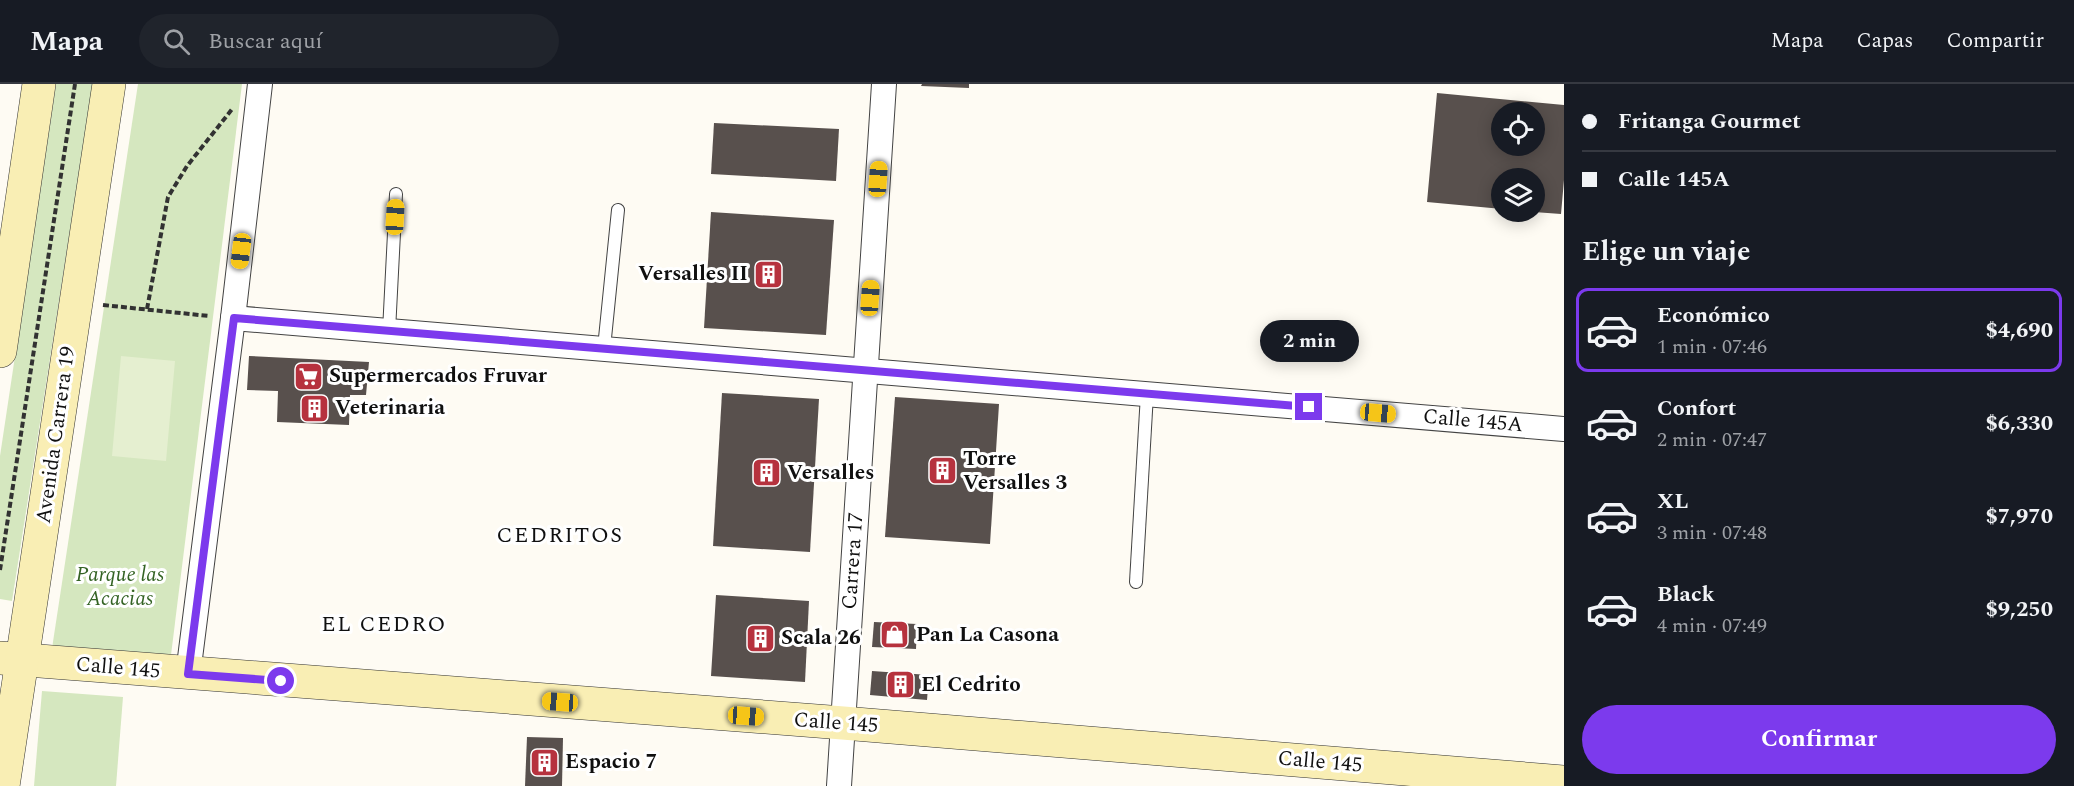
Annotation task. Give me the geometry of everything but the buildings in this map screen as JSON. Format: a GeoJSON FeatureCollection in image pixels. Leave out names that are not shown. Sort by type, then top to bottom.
{"type":"FeatureCollection","features":[{"type":"Feature","properties":{"kind":"street"},"geometry":{"type":"LineString","coordinates":[[0,351],[3,305],[39,84]]}},
{"type":"Feature","properties":{"kind":"street","name":"Avenida Carrera 19"},"geometry":{"type":"LineString","coordinates":[[3,786],[12,659],[76,302],[109,84]]}},
{"type":"Feature","properties":{"kind":"street","name":"Carrera 17"},"geometry":{"type":"LineString","coordinates":[[839,786],[884,84]]}},
{"type":"Feature","properties":{"kind":"street"},"geometry":{"type":"LineString","coordinates":[[188,674],[234,318],[259,89]]}},
{"type":"Feature","properties":{"kind":"street","name":"Calle 145A"},"geometry":{"type":"LineString","coordinates":[[234,318],[1564,429]]}},
{"type":"Feature","properties":{"kind":"street","name":"Calle 145"},"geometry":{"type":"LineString","coordinates":[[12,659],[843,723],[1564,782]]}},
{"type":"Feature","properties":{"kind":"lane"},"geometry":{"type":"LineString","coordinates":[[389,331],[396,194]]}},
{"type":"Feature","properties":{"kind":"lane"},"geometry":{"type":"LineString","coordinates":[[604,348],[618,210]]}},
{"type":"Feature","properties":{"kind":"lane"},"geometry":{"type":"LineString","coordinates":[[1136,582],[1147,394]]}},
{"type":"Feature","properties":{"kind":"path"},"geometry":{"type":"LineString","coordinates":[[0,570],[75,84]]}},
{"type":"Feature","properties":{"kind":"path"},"geometry":{"type":"LineString","coordinates":[[147,309],[168,197],[187,166],[240,98],[259,89]]}},
{"type":"Feature","properties":{"kind":"path"},"geometry":{"type":"LineString","coordinates":[[76,302],[234,318]]}},
{"type":"Feature","properties":{"kind":"green space"},"geometry":{"type":"Polygon","coordinates":[[[56,84],[93,84],[12,601],[0,599],[0,456],[56,84]]]}},
{"type":"Feature","properties":{"kind":"green space","name":"Parque las Acacias"},"geometry":{"type":"Polygon","coordinates":[[[138,84],[242,84],[170,663],[51,655],[138,84]]]}},
{"type":"Feature","properties":{"kind":"green space"},"geometry":{"type":"Polygon","coordinates":[[[121,356],[175,361],[166,461],[112,456],[121,356]]]}},
{"type":"Feature","properties":{"kind":"green space"},"geometry":{"type":"Polygon","coordinates":[[[42,691],[123,697],[116,786],[34,786],[42,691]]]}},
{"type":"Feature","properties":{"kind":"place","name":"Versalles II"},"geometry":{"type":"Point","coordinates":[769,274]}},
{"type":"Feature","properties":{"kind":"place","name":"Supermercados Fruvar"},"geometry":{"type":"Point","coordinates":[308,376]}},
{"type":"Feature","properties":{"kind":"place","name":"Veterinaria"},"geometry":{"type":"Point","coordinates":[314,408]}},
{"type":"Feature","properties":{"kind":"place","name":"Torre Versalles 3"},"geometry":{"type":"Point","coordinates":[942,471]}},
{"type":"Feature","properties":{"kind":"place","name":"Versalles"},"geometry":{"type":"Point","coordinates":[766,473]}},
{"type":"Feature","properties":{"kind":"place","name":"Pan La Casona"},"geometry":{"type":"Point","coordinates":[895,635]}},
{"type":"Feature","properties":{"kind":"place","name":"Scala 26"},"geometry":{"type":"Point","coordinates":[760,638]}},
{"type":"Feature","properties":{"kind":"place","name":"El Cedrito"},"geometry":{"type":"Point","coordinates":[900,685]}},
{"type":"Feature","properties":{"kind":"place","name":"Espacio 7"},"geometry":{"type":"Point","coordinates":[544,762]}},
{"type":"Feature","properties":{"kind":"district","name":"CEDRITOS"},"geometry":{"type":"Point","coordinates":[560,535]}},
{"type":"Feature","properties":{"kind":"district","name":"EL CEDRO"},"geometry":{"type":"Point","coordinates":[384,624]}},
{"type":"Feature","properties":{"kind":"route"},"geometry":{"type":"LineString","coordinates":[[281,681],[188,674],[234,318],[1309,407]]}}]}
